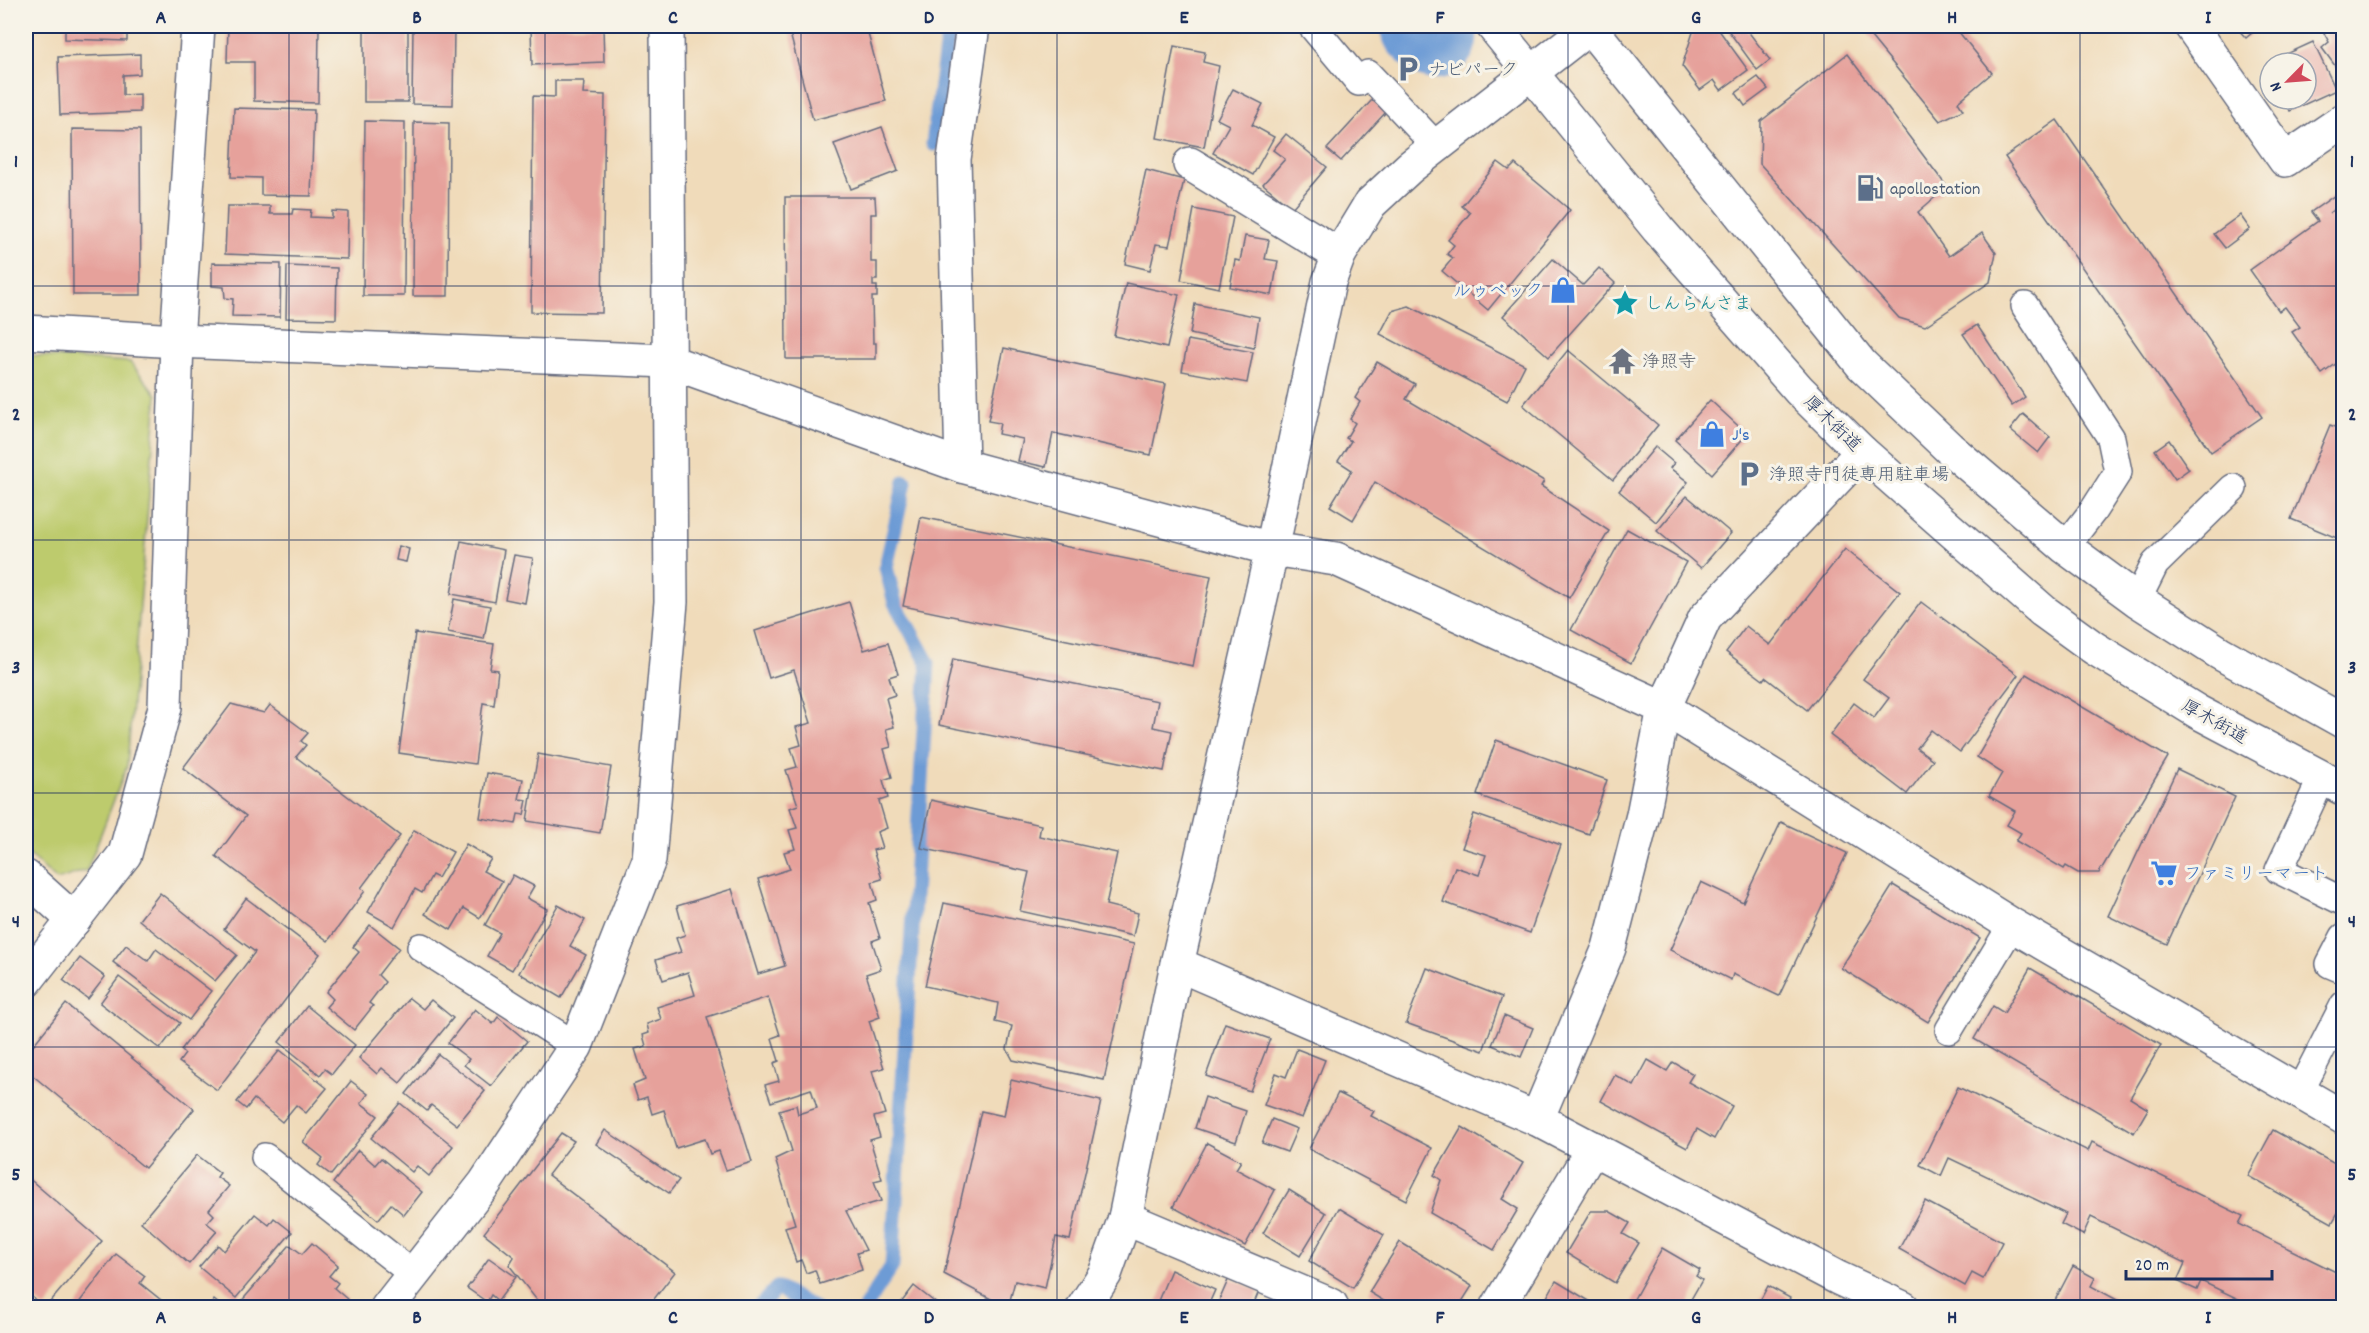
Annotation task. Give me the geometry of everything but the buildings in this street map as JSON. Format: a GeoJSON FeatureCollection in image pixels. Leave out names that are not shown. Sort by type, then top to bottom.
{"type":"FeatureCollection","features":[{"type":"Feature","properties":{"kind":"main road"},"geometry":{"type":"LineString","coordinates":[[26,981],[125,854],[165,707],[177,341],[198,26]]}},
{"type":"Feature","properties":{"kind":"main road"},"geometry":{"type":"LineString","coordinates":[[387,1308],[484,1183],[576,1046],[649,860],[671,602],[666,26]]}},
{"type":"Feature","properties":{"kind":"main road"},"geometry":{"type":"LineString","coordinates":[[962,466],[954,159],[973,26]]}},
{"type":"Feature","properties":{"kind":"main road","name":"厚木街道"},"geometry":{"type":"LineString","coordinates":[[1493,26],[1658,229],[1791,381],[1862,452],[2043,611],[2094,648],[2198,712],[2333,783]]}},
{"type":"Feature","properties":{"kind":"main road"},"geometry":{"type":"LineString","coordinates":[[1083,1308],[1105,1274],[1125,1218],[1178,964],[1272,549],[1329,282],[1339,255],[1370,204],[1410,167],[1590,26],[1863,365],[1948,448],[2065,547],[2137,600],[2220,653],[2343,722]]}},
{"type":"Feature","properties":{"kind":"main road"},"geometry":{"type":"LineString","coordinates":[[2191,26],[2285,160],[2343,120]]}},
{"type":"Feature","properties":{"kind":"main road"},"geometry":{"type":"LineString","coordinates":[[1190,164],[1339,255]]}},
{"type":"Feature","properties":{"kind":"main road"},"geometry":{"type":"LineString","coordinates":[[26,332],[177,341],[668,361],[962,466],[1272,549],[1335,559],[1664,708],[2012,925],[2343,1119]]}},
{"type":"Feature","properties":{"kind":"main road"},"geometry":{"type":"LineString","coordinates":[[1537,1119],[1609,948],[1643,815],[1664,708],[1705,618],[1862,452]]}},
{"type":"Feature","properties":{"kind":"main road"},"geometry":{"type":"LineString","coordinates":[[26,877],[74,920]]}},
{"type":"Feature","properties":{"kind":"main road"},"geometry":{"type":"LineString","coordinates":[[1178,964],[1537,1119],[1839,1278],[1903,1308]]}},
{"type":"Feature","properties":{"kind":"main road"},"geometry":{"type":"LineString","coordinates":[[1497,1308],[1593,1148]]}},
{"type":"Feature","properties":{"kind":"main road"},"geometry":{"type":"LineString","coordinates":[[1125,1218],[1331,1305],[1330,1308]]}},
{"type":"Feature","properties":{"kind":"lane"},"geometry":{"type":"LineString","coordinates":[[1312,26],[1359,82],[1368,74],[1436,146]]}},
{"type":"Feature","properties":{"kind":"lane"},"geometry":{"type":"LineString","coordinates":[[2025,306],[2111,438],[2118,472],[2093,511],[2065,547]]}},
{"type":"Feature","properties":{"kind":"lane"},"geometry":{"type":"LineString","coordinates":[[2137,600],[2155,564],[2233,488]]}},
{"type":"Feature","properties":{"kind":"lane"},"geometry":{"type":"LineString","coordinates":[[2333,783],[2279,870],[2343,902]]}},
{"type":"Feature","properties":{"kind":"lane"},"geometry":{"type":"LineString","coordinates":[[1949,1030],[2012,925]]}},
{"type":"Feature","properties":{"kind":"lane"},"geometry":{"type":"LineString","coordinates":[[2343,937],[2330,964],[2343,970]]}},
{"type":"Feature","properties":{"kind":"lane"},"geometry":{"type":"LineString","coordinates":[[421,947],[576,1046]]}},
{"type":"Feature","properties":{"kind":"lane"},"geometry":{"type":"LineString","coordinates":[[2299,1093],[2343,1005]]}},
{"type":"Feature","properties":{"kind":"lane"},"geometry":{"type":"LineString","coordinates":[[265,1157],[413,1274]]}},
{"type":"Feature","properties":{"kind":"green space"},"geometry":{"type":"Polygon","coordinates":[[[26,355],[130,362],[157,395],[127,766],[87,870],[57,880],[26,852],[26,355]]]}},
{"type":"Feature","properties":{"kind":"waterway"},"geometry":{"type":"LineString","coordinates":[[933,144],[949,26]]}},
{"type":"Feature","properties":{"kind":"waterway"},"geometry":{"type":"LineString","coordinates":[[1424,26],[1434,36]]}},
{"type":"Feature","properties":{"kind":"waterway"},"geometry":{"type":"LineString","coordinates":[[865,1308],[892,1266],[928,663],[895,603],[886,567],[905,482]]}},
{"type":"Feature","properties":{"kind":"waterway"},"geometry":{"type":"LineString","coordinates":[[758,1308],[777,1288],[814,1308]]}},
{"type":"Feature","properties":{"kind":"place","name":"ナビパーク"},"geometry":{"type":"Point","coordinates":[1408,69]}},
{"type":"Feature","properties":{"kind":"place","name":"apollostation"},"geometry":{"type":"Point","coordinates":[1870,188]}},
{"type":"Feature","properties":{"kind":"place","name":"ルゥベック"},"geometry":{"type":"Point","coordinates":[1563,290]}},
{"type":"Feature","properties":{"kind":"place","name":"しんらんさま"},"geometry":{"type":"Point","coordinates":[1625,303]}},
{"type":"Feature","properties":{"kind":"place","name":"浄照寺"},"geometry":{"type":"Point","coordinates":[1622,361]}},
{"type":"Feature","properties":{"kind":"place","name":"J's"},"geometry":{"type":"Point","coordinates":[1712,434]}},
{"type":"Feature","properties":{"kind":"place","name":"浄照寺門徒専用駐車場"},"geometry":{"type":"Point","coordinates":[1749,474]}},
{"type":"Feature","properties":{"kind":"place","name":"ファミリーマート"},"geometry":{"type":"Point","coordinates":[2164,873]}}]}
